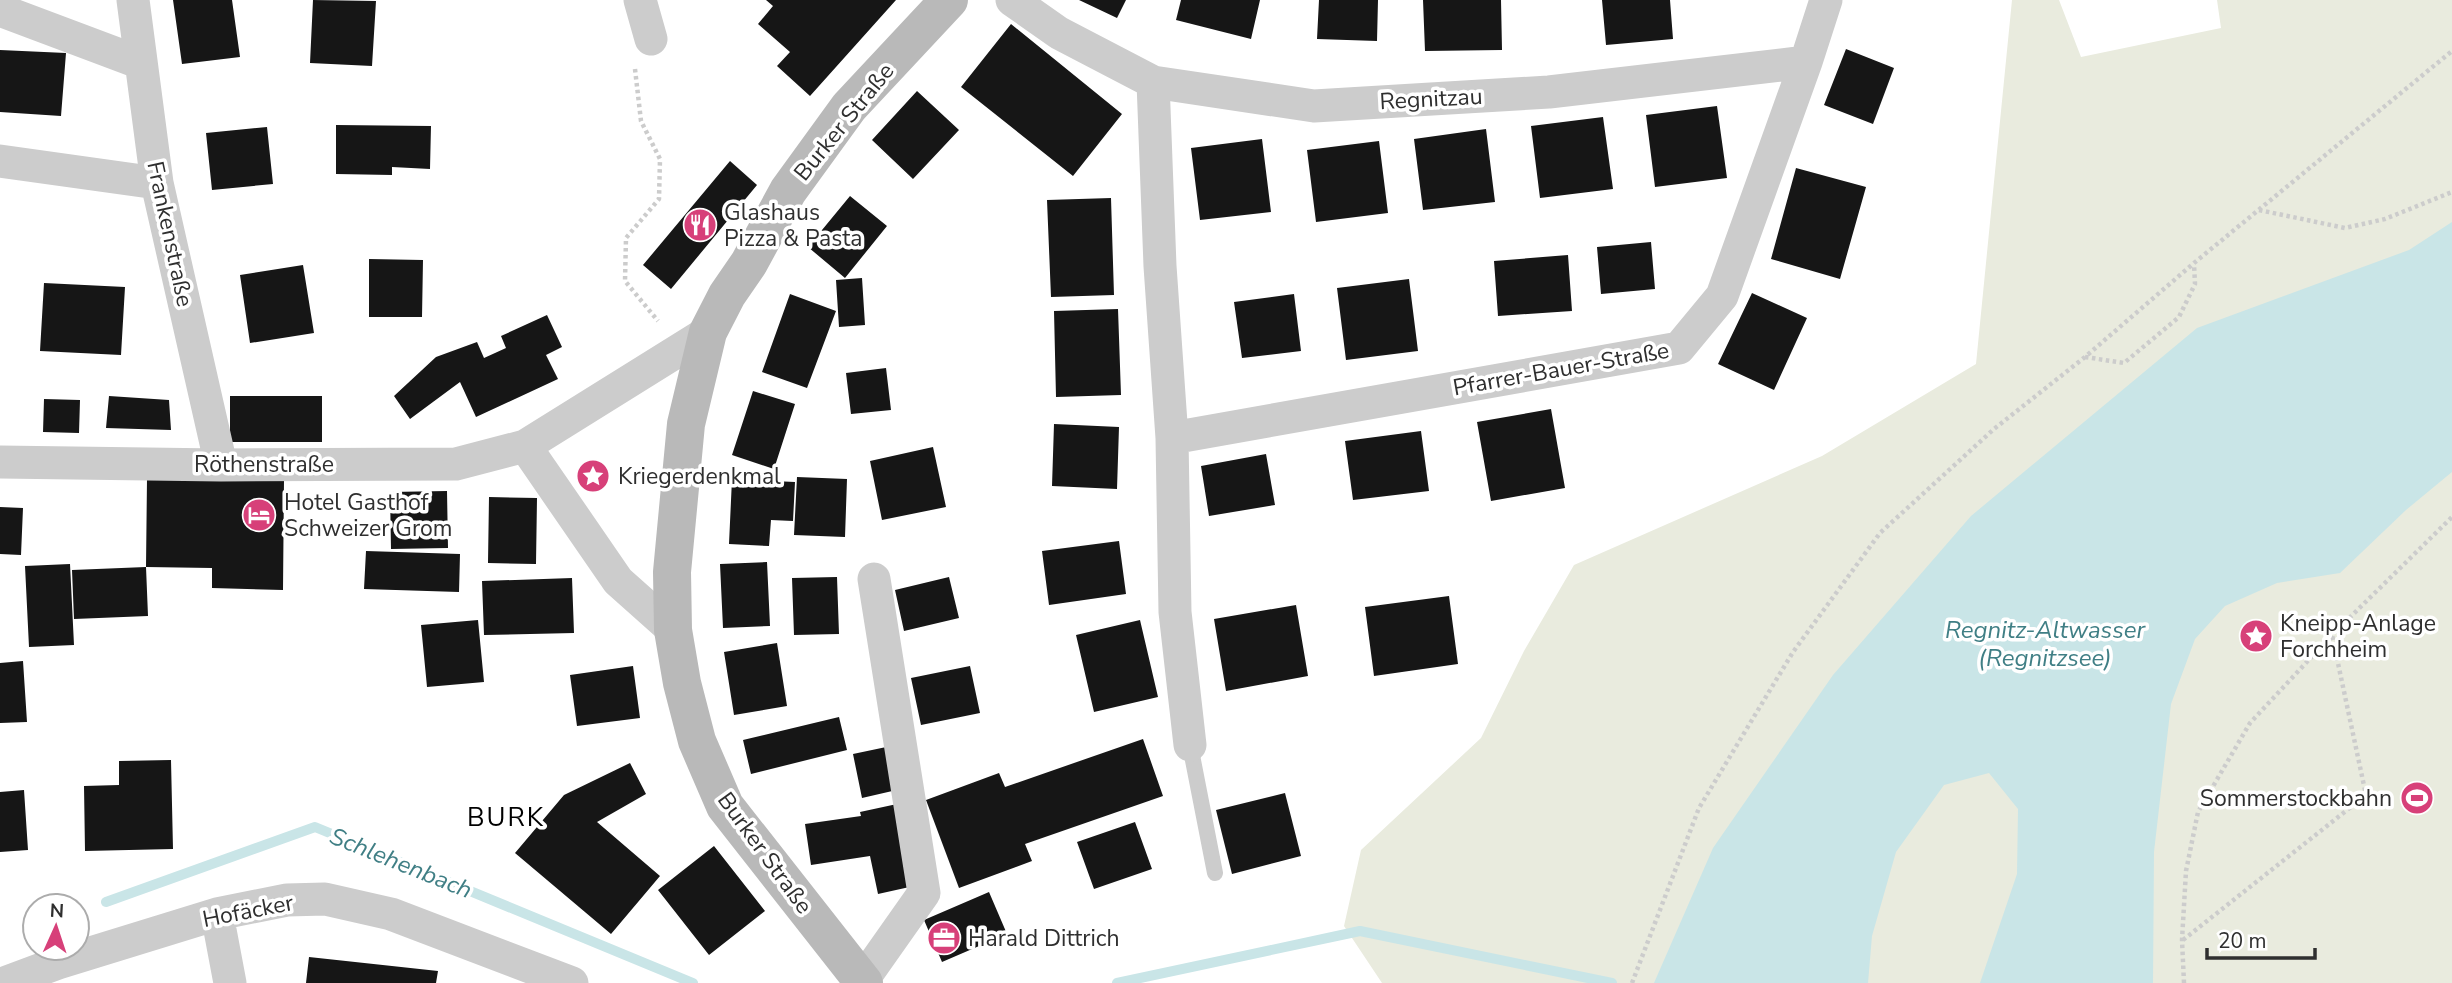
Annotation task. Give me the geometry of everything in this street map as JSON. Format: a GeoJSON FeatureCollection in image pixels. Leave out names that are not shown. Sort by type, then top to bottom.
{"type":"FeatureCollection","features":[{"type":"Feature","properties":{"kind":"main road","name":"Burker Straße"},"geometry":{"type":"LineString","coordinates":[[863,982],[725,806],[697,741],[681,682],[673,630],[672,572],[694,340],[749,263],[788,191],[849,107],[949,0]]}},
{"type":"Feature","properties":{"kind":"street","name":"Frankenstraße"},"geometry":{"type":"LineString","coordinates":[[132,0],[157,183],[222,465]]}},
{"type":"Feature","properties":{"kind":"street"},"geometry":{"type":"LineString","coordinates":[[640,0],[651,39]]}},
{"type":"Feature","properties":{"kind":"street","name":"Regnitzau"},"geometry":{"type":"LineString","coordinates":[[1012,0],[1059,33],[1153,82],[1314,106],[1549,92],[1807,62]]}},
{"type":"Feature","properties":{"kind":"street"},"geometry":{"type":"LineString","coordinates":[[1807,62],[1826,0]]}},
{"type":"Feature","properties":{"kind":"street"},"geometry":{"type":"LineString","coordinates":[[0,10],[141,63]]}},
{"type":"Feature","properties":{"kind":"street","name":"Pfarrer-Bauer-Straße"},"geometry":{"type":"LineString","coordinates":[[1172,438],[1679,348],[1722,296],[1807,62]]}},
{"type":"Feature","properties":{"kind":"street"},"geometry":{"type":"LineString","coordinates":[[1153,82],[1160,266],[1172,438],[1175,612],[1190,745]]}},
{"type":"Feature","properties":{"kind":"street"},"geometry":{"type":"LineString","coordinates":[[0,160],[157,183]]}},
{"type":"Feature","properties":{"kind":"street","name":"Röthenstraße"},"geometry":{"type":"LineString","coordinates":[[0,462],[456,464],[525,446],[694,340]]}},
{"type":"Feature","properties":{"kind":"street"},"geometry":{"type":"LineString","coordinates":[[525,446],[618,581],[673,630]]}},
{"type":"Feature","properties":{"kind":"street","name":"Burker Straße"},"geometry":{"type":"LineString","coordinates":[[863,982],[924,893],[874,579]]}},
{"type":"Feature","properties":{"kind":"street","name":"Hofäcker"},"geometry":{"type":"LineString","coordinates":[[4,983],[58,963],[217,914],[287,900],[325,899],[391,914],[572,983]]}},
{"type":"Feature","properties":{"kind":"street"},"geometry":{"type":"LineString","coordinates":[[217,914],[230,983]]}},
{"type":"Feature","properties":{"kind":"lane"},"geometry":{"type":"LineString","coordinates":[[1190,745],[1215,873]]}},
{"type":"Feature","properties":{"kind":"path"},"geometry":{"type":"LineString","coordinates":[[651,39],[635,70],[641,121],[660,159],[659,199],[626,238],[625,281],[694,340]]}},
{"type":"Feature","properties":{"kind":"path"},"geometry":{"type":"LineString","coordinates":[[1632,983],[1699,808],[1793,652],[1880,533],[1994,429],[2085,357],[2194,263],[2452,51]]}},
{"type":"Feature","properties":{"kind":"path"},"geometry":{"type":"LineString","coordinates":[[2259,210],[2345,228],[2385,219],[2452,192]]}},
{"type":"Feature","properties":{"kind":"path"},"geometry":{"type":"LineString","coordinates":[[2085,357],[2124,362],[2179,317],[2195,284],[2194,263]]}},
{"type":"Feature","properties":{"kind":"path"},"geometry":{"type":"LineString","coordinates":[[2184,983],[2182,940],[2186,871],[2198,813],[2250,723],[2332,635],[2452,517]]}},
{"type":"Feature","properties":{"kind":"path"},"geometry":{"type":"LineString","coordinates":[[2182,940],[2366,795],[2332,635],[2311,618]]}},
{"type":"Feature","properties":{"kind":"shaded area"},"geometry":{"type":"Polygon","coordinates":[[[2012,0],[2059,0],[2081,57],[2221,28],[2217,0],[2452,0],[2452,983],[1382,983],[1344,926],[1361,850],[1481,738],[1524,651],[1574,565],[1822,456],[1976,364],[2012,0]]]}},
{"type":"Feature","properties":{"kind":"water","name":"Regnitz-Altwasser (Regnitzsee)"},"geometry":{"type":"Polygon","coordinates":[[[2452,222],[2452,472],[2406,510],[2340,573],[2277,583],[2225,606],[2195,639],[2171,704],[2154,852],[2153,983],[1980,983],[2017,874],[2018,809],[1989,773],[1944,785],[1896,852],[1872,936],[1868,983],[1654,983],[1713,848],[1833,675],[1971,516],[2197,328],[2409,250],[2452,222]]]}},
{"type":"Feature","properties":{"kind":"building"},"geometry":{"type":"Polygon","coordinates":[[[173,0],[232,0],[240,57],[182,64],[173,0]]]}},
{"type":"Feature","properties":{"kind":"building"},"geometry":{"type":"Polygon","coordinates":[[[313,0],[376,1],[372,66],[310,63],[313,0]]]}},
{"type":"Feature","properties":{"kind":"building"},"geometry":{"type":"Polygon","coordinates":[[[766,0],[896,0],[810,96],[777,66],[790,52],[758,24],[773,6],[766,0]]]}},
{"type":"Feature","properties":{"kind":"building"},"geometry":{"type":"Polygon","coordinates":[[[1079,0],[1126,0],[1117,18],[1079,0]]]}},
{"type":"Feature","properties":{"kind":"building"},"geometry":{"type":"Polygon","coordinates":[[[1181,0],[1260,0],[1251,39],[1176,20],[1181,0]]]}},
{"type":"Feature","properties":{"kind":"building"},"geometry":{"type":"Polygon","coordinates":[[[1319,0],[1378,0],[1377,41],[1317,39],[1319,0]]]}},
{"type":"Feature","properties":{"kind":"building"},"geometry":{"type":"Polygon","coordinates":[[[1423,0],[1501,0],[1502,50],[1425,51],[1423,0]]]}},
{"type":"Feature","properties":{"kind":"building"},"geometry":{"type":"Polygon","coordinates":[[[1602,0],[1670,0],[1673,39],[1606,45],[1602,0]]]}},
{"type":"Feature","properties":{"kind":"building"},"geometry":{"type":"Polygon","coordinates":[[[1011,24],[1122,114],[1073,176],[961,87],[1011,24]]]}},
{"type":"Feature","properties":{"kind":"building"},"geometry":{"type":"Polygon","coordinates":[[[1846,49],[1894,68],[1873,124],[1824,105],[1846,49]]]}},
{"type":"Feature","properties":{"kind":"building"},"geometry":{"type":"Polygon","coordinates":[[[0,50],[66,53],[61,116],[0,112],[0,50]]]}},
{"type":"Feature","properties":{"kind":"building"},"geometry":{"type":"Polygon","coordinates":[[[917,91],[959,130],[913,179],[872,140],[917,91]]]}},
{"type":"Feature","properties":{"kind":"building"},"geometry":{"type":"Polygon","coordinates":[[[1717,106],[1727,178],[1655,187],[1646,115],[1717,106]]]}},
{"type":"Feature","properties":{"kind":"building"},"geometry":{"type":"Polygon","coordinates":[[[1603,117],[1613,189],[1540,198],[1531,126],[1603,117]]]}},
{"type":"Feature","properties":{"kind":"building"},"geometry":{"type":"Polygon","coordinates":[[[336,125],[431,126],[430,169],[392,167],[392,175],[336,174],[336,125]]]}},
{"type":"Feature","properties":{"kind":"building"},"geometry":{"type":"Polygon","coordinates":[[[267,127],[273,184],[212,190],[206,133],[267,127]]]}},
{"type":"Feature","properties":{"kind":"building"},"geometry":{"type":"Polygon","coordinates":[[[1486,129],[1495,202],[1423,210],[1414,139],[1486,129]]]}},
{"type":"Feature","properties":{"kind":"building"},"geometry":{"type":"Polygon","coordinates":[[[1262,139],[1271,212],[1200,220],[1191,148],[1262,139]]]}},
{"type":"Feature","properties":{"kind":"building"},"geometry":{"type":"Polygon","coordinates":[[[1379,141],[1388,213],[1316,222],[1307,150],[1379,141]]]}},
{"type":"Feature","properties":{"kind":"building","name":"Glashaus Pizza & Pasta"},"geometry":{"type":"Polygon","coordinates":[[[730,161],[757,185],[671,289],[643,265],[730,161]]]}},
{"type":"Feature","properties":{"kind":"building"},"geometry":{"type":"Polygon","coordinates":[[[1796,168],[1866,187],[1840,279],[1771,259],[1796,168]]]}},
{"type":"Feature","properties":{"kind":"building"},"geometry":{"type":"Polygon","coordinates":[[[850,196],[887,226],[845,278],[808,247],[850,196]]]}},
{"type":"Feature","properties":{"kind":"building"},"geometry":{"type":"Polygon","coordinates":[[[1111,198],[1114,295],[1051,297],[1047,200],[1111,198]]]}},
{"type":"Feature","properties":{"kind":"building"},"geometry":{"type":"Polygon","coordinates":[[[1651,242],[1655,289],[1601,294],[1597,247],[1651,242]]]}},
{"type":"Feature","properties":{"kind":"building"},"geometry":{"type":"Polygon","coordinates":[[[1568,255],[1572,311],[1498,316],[1494,261],[1568,255]]]}},
{"type":"Feature","properties":{"kind":"building"},"geometry":{"type":"Polygon","coordinates":[[[369,259],[423,260],[422,317],[369,317],[369,259]]]}},
{"type":"Feature","properties":{"kind":"building"},"geometry":{"type":"Polygon","coordinates":[[[303,265],[314,333],[250,343],[240,275],[303,265]]]}},
{"type":"Feature","properties":{"kind":"building"},"geometry":{"type":"Polygon","coordinates":[[[862,278],[865,325],[839,327],[836,280],[862,278]]]}},
{"type":"Feature","properties":{"kind":"building"},"geometry":{"type":"Polygon","coordinates":[[[1409,279],[1418,351],[1346,360],[1337,288],[1409,279]]]}},
{"type":"Feature","properties":{"kind":"building"},"geometry":{"type":"Polygon","coordinates":[[[44,283],[125,287],[121,355],[40,351],[44,283]]]}},
{"type":"Feature","properties":{"kind":"building"},"geometry":{"type":"Polygon","coordinates":[[[1752,293],[1807,318],[1774,390],[1718,364],[1752,293]]]}},
{"type":"Feature","properties":{"kind":"building"},"geometry":{"type":"Polygon","coordinates":[[[790,294],[836,311],[807,388],[762,372],[790,294]]]}},
{"type":"Feature","properties":{"kind":"building"},"geometry":{"type":"Polygon","coordinates":[[[1294,294],[1301,351],[1242,358],[1234,302],[1294,294]]]}},
{"type":"Feature","properties":{"kind":"building"},"geometry":{"type":"Polygon","coordinates":[[[1118,309],[1121,395],[1056,397],[1054,311],[1118,309]]]}},
{"type":"Feature","properties":{"kind":"building"},"geometry":{"type":"Polygon","coordinates":[[[547,315],[562,347],[546,355],[558,379],[476,417],[460,382],[410,419],[394,396],[436,357],[477,342],[484,358],[506,348],[501,336],[547,315]]]}},
{"type":"Feature","properties":{"kind":"building"},"geometry":{"type":"Polygon","coordinates":[[[886,368],[891,410],[851,414],[846,373],[886,368]]]}},
{"type":"Feature","properties":{"kind":"building"},"geometry":{"type":"Polygon","coordinates":[[[753,391],[795,404],[774,469],[732,455],[753,391]]]}},
{"type":"Feature","properties":{"kind":"building"},"geometry":{"type":"Polygon","coordinates":[[[109,396],[169,400],[171,430],[106,428],[109,396]]]}},
{"type":"Feature","properties":{"kind":"building"},"geometry":{"type":"Polygon","coordinates":[[[230,396],[322,396],[322,442],[230,442],[230,396]]]}},
{"type":"Feature","properties":{"kind":"building"},"geometry":{"type":"Polygon","coordinates":[[[44,399],[80,400],[79,433],[43,432],[44,399]]]}},
{"type":"Feature","properties":{"kind":"building"},"geometry":{"type":"Polygon","coordinates":[[[1551,409],[1565,488],[1491,501],[1477,422],[1551,409]]]}},
{"type":"Feature","properties":{"kind":"building"},"geometry":{"type":"Polygon","coordinates":[[[1054,424],[1119,427],[1117,489],[1052,486],[1054,424]]]}},
{"type":"Feature","properties":{"kind":"building"},"geometry":{"type":"Polygon","coordinates":[[[1421,431],[1429,491],[1353,500],[1345,441],[1421,431]]]}},
{"type":"Feature","properties":{"kind":"building"},"geometry":{"type":"Polygon","coordinates":[[[933,447],[946,507],[882,520],[870,461],[933,447]]]}},
{"type":"Feature","properties":{"kind":"building"},"geometry":{"type":"Polygon","coordinates":[[[1266,454],[1275,505],[1209,516],[1201,466],[1266,454]]]}},
{"type":"Feature","properties":{"kind":"building"},"geometry":{"type":"Polygon","coordinates":[[[797,477],[847,479],[845,537],[794,535],[797,477]]]}},
{"type":"Feature","properties":{"kind":"building"},"geometry":{"type":"Polygon","coordinates":[[[147,479],[284,480],[283,590],[212,588],[212,568],[146,567],[147,479]]]}},
{"type":"Feature","properties":{"kind":"building"},"geometry":{"type":"Polygon","coordinates":[[[732,479],[795,482],[793,521],[771,520],[769,546],[729,544],[732,479]]]}},
{"type":"Feature","properties":{"kind":"building"},"geometry":{"type":"Polygon","coordinates":[[[447,491],[448,548],[391,549],[390,492],[447,491]]]}},
{"type":"Feature","properties":{"kind":"building"},"geometry":{"type":"Polygon","coordinates":[[[489,497],[537,498],[536,564],[488,563],[489,497]]]}},
{"type":"Feature","properties":{"kind":"building"},"geometry":{"type":"Polygon","coordinates":[[[0,507],[23,508],[21,555],[0,554],[0,507]]]}},
{"type":"Feature","properties":{"kind":"building"},"geometry":{"type":"Polygon","coordinates":[[[1119,541],[1126,594],[1049,605],[1042,551],[1119,541]]]}},
{"type":"Feature","properties":{"kind":"building"},"geometry":{"type":"Polygon","coordinates":[[[366,551],[460,554],[459,592],[364,589],[366,551]]]}},
{"type":"Feature","properties":{"kind":"building"},"geometry":{"type":"Polygon","coordinates":[[[767,562],[770,626],[723,628],[720,564],[767,562]]]}},
{"type":"Feature","properties":{"kind":"building"},"geometry":{"type":"Polygon","coordinates":[[[70,564],[74,645],[29,647],[25,566],[70,564]]]}},
{"type":"Feature","properties":{"kind":"building"},"geometry":{"type":"Polygon","coordinates":[[[146,567],[148,616],[74,619],[72,570],[146,567]]]}},
{"type":"Feature","properties":{"kind":"building"},"geometry":{"type":"Polygon","coordinates":[[[837,577],[839,634],[794,635],[792,578],[837,577]]]}},
{"type":"Feature","properties":{"kind":"building"},"geometry":{"type":"Polygon","coordinates":[[[949,577],[959,618],[904,631],[895,590],[949,577]]]}},
{"type":"Feature","properties":{"kind":"building"},"geometry":{"type":"Polygon","coordinates":[[[572,578],[574,633],[484,635],[482,581],[572,578]]]}},
{"type":"Feature","properties":{"kind":"building"},"geometry":{"type":"Polygon","coordinates":[[[1449,596],[1458,664],[1374,676],[1365,607],[1449,596]]]}},
{"type":"Feature","properties":{"kind":"building"},"geometry":{"type":"Polygon","coordinates":[[[1296,605],[1308,676],[1226,691],[1214,619],[1296,605]]]}},
{"type":"Feature","properties":{"kind":"building"},"geometry":{"type":"Polygon","coordinates":[[[478,620],[484,682],[427,687],[421,625],[478,620]]]}},
{"type":"Feature","properties":{"kind":"building"},"geometry":{"type":"Polygon","coordinates":[[[1140,620],[1158,697],[1094,712],[1076,635],[1140,620]]]}},
{"type":"Feature","properties":{"kind":"building"},"geometry":{"type":"Polygon","coordinates":[[[777,643],[787,706],[734,715],[724,652],[777,643]]]}},
{"type":"Feature","properties":{"kind":"building"},"geometry":{"type":"Polygon","coordinates":[[[23,661],[27,722],[0,723],[0,663],[23,661]]]}},
{"type":"Feature","properties":{"kind":"building"},"geometry":{"type":"Polygon","coordinates":[[[633,666],[640,718],[577,726],[570,675],[633,666]]]}},
{"type":"Feature","properties":{"kind":"building"},"geometry":{"type":"Polygon","coordinates":[[[970,666],[980,713],[921,725],[911,678],[970,666]]]}},
{"type":"Feature","properties":{"kind":"building"},"geometry":{"type":"Polygon","coordinates":[[[839,717],[847,750],[751,774],[743,740],[839,717]]]}},
{"type":"Feature","properties":{"kind":"building"},"geometry":{"type":"Polygon","coordinates":[[[1143,739],[1163,796],[1025,844],[1032,861],[959,888],[926,800],[999,773],[1005,787],[1143,739]]]}},
{"type":"Feature","properties":{"kind":"building"},"geometry":{"type":"Polygon","coordinates":[[[891,746],[901,789],[862,798],[853,754],[891,746]]]}},
{"type":"Feature","properties":{"kind":"building"},"geometry":{"type":"Polygon","coordinates":[[[171,760],[173,849],[85,851],[84,786],[119,785],[119,761],[171,760]]]}},
{"type":"Feature","properties":{"kind":"building"},"geometry":{"type":"Polygon","coordinates":[[[630,763],[646,794],[597,822],[660,876],[611,934],[515,853],[564,795],[630,763]]]}},
{"type":"Feature","properties":{"kind":"building"},"geometry":{"type":"Polygon","coordinates":[[[24,790],[28,850],[0,852],[0,792],[24,790]]]}},
{"type":"Feature","properties":{"kind":"building"},"geometry":{"type":"Polygon","coordinates":[[[1285,793],[1301,856],[1232,874],[1216,810],[1285,793]]]}},
{"type":"Feature","properties":{"kind":"building"},"geometry":{"type":"Polygon","coordinates":[[[897,804],[914,886],[878,894],[870,856],[811,865],[805,824],[861,816],[860,812],[897,804]]]}},
{"type":"Feature","properties":{"kind":"building"},"geometry":{"type":"Polygon","coordinates":[[[1135,822],[1152,869],[1094,889],[1077,842],[1135,822]]]}},
{"type":"Feature","properties":{"kind":"building"},"geometry":{"type":"Polygon","coordinates":[[[714,846],[765,911],[709,955],[658,890],[714,846]]]}},
{"type":"Feature","properties":{"kind":"building"},"geometry":{"type":"Polygon","coordinates":[[[989,892],[1007,934],[942,962],[924,920],[989,892]]]}},
{"type":"Feature","properties":{"kind":"building"},"geometry":{"type":"Polygon","coordinates":[[[309,957],[438,971],[436,983],[306,983],[309,957]]]}},
{"type":"Feature","properties":{"kind":"waterway","name":"Schlehenbach"},"geometry":{"type":"LineString","coordinates":[[106,902],[315,827],[693,983]]}},
{"type":"Feature","properties":{"kind":"waterway","name":"Schlehenbach"},"geometry":{"type":"LineString","coordinates":[[1117,983],[1360,931],[1612,983]]}},
{"type":"Feature","properties":{"kind":"place","name":"Glashaus Pizza & Pasta"},"geometry":{"type":"Point","coordinates":[700,225]}},
{"type":"Feature","properties":{"kind":"place","name":"Kriegerdenkmal"},"geometry":{"type":"Point","coordinates":[593,476]}},
{"type":"Feature","properties":{"kind":"place","name":"Hotel Gasthof Schweizer Grom"},"geometry":{"type":"Point","coordinates":[259,515]}},
{"type":"Feature","properties":{"kind":"place","name":"Kneipp-Anlage Forchheim"},"geometry":{"type":"Point","coordinates":[2256,636]}},
{"type":"Feature","properties":{"kind":"place","name":"Sommerstockbahn"},"geometry":{"type":"Point","coordinates":[2417,798]}},
{"type":"Feature","properties":{"kind":"place","name":"Harald Dittrich"},"geometry":{"type":"Point","coordinates":[944,938]}},
{"type":"Feature","properties":{"kind":"district","name":"BURK"},"geometry":{"type":"Point","coordinates":[506,817]}}]}
